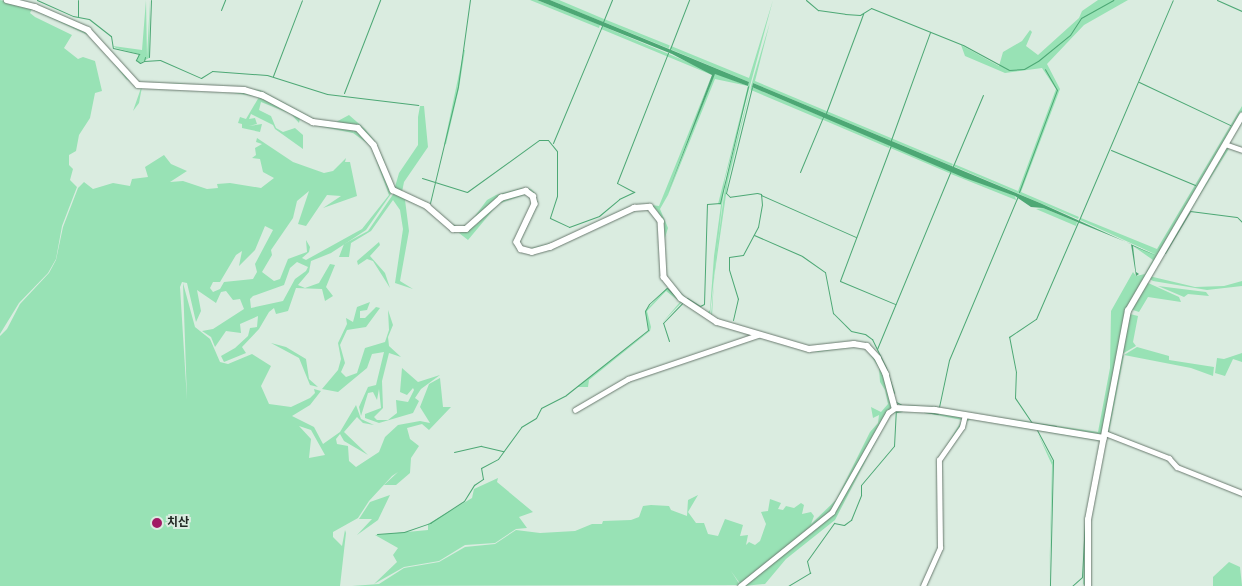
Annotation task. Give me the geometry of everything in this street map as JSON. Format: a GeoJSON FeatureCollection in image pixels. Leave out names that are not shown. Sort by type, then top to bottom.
{"type":"FeatureCollection","features":[{"type":"Feature","properties":{"kind":"street"},"geometry":{"type":"LineString","coordinates":[[7,0],[35,7],[88,30],[138,85],[244,90],[262,96],[322,125],[358,128],[374,145],[393,190],[427,206],[453,229],[466,229],[501,198],[526,191],[533,196],[535,204],[517,242],[521,250],[532,252],[550,247],[634,208],[650,207],[661,221],[662,270],[670,287],[710,319],[758,335],[814,349],[854,344],[867,346],[878,358],[886,374],[895,408]]}},
{"type":"Feature","properties":{"kind":"street"},"geometry":{"type":"LineString","coordinates":[[1088,586],[1088,520],[1132,301],[1242,116]]}},
{"type":"Feature","properties":{"kind":"street"},"geometry":{"type":"LineString","coordinates":[[1225,144],[1242,150]]}},
{"type":"Feature","properties":{"kind":"street"},"geometry":{"type":"LineString","coordinates":[[575,410],[628,379],[758,335]]}},
{"type":"Feature","properties":{"kind":"street"},"geometry":{"type":"LineString","coordinates":[[740,586],[832,512],[888,413],[895,408],[926,409],[1104,435],[1169,458],[1178,467],[1242,493]]}},
{"type":"Feature","properties":{"kind":"street"},"geometry":{"type":"LineString","coordinates":[[923,586],[940,548],[939,460],[962,428],[965,415]]}},
{"type":"Feature","properties":{"kind":"shaded area"},"geometry":{"type":"Polygon","coordinates":[[[0,0],[37,9],[86,31],[95,38],[129,80],[142,87],[139,103],[133,111],[141,88],[126,79],[94,38],[32,9],[30,13],[35,17],[72,35],[64,48],[78,59],[83,57],[95,61],[102,91],[95,93],[90,118],[79,135],[76,151],[69,155],[69,165],[73,169],[70,180],[77,187],[62,226],[56,259],[48,273],[19,303],[0,334],[0,0]]]}},
{"type":"Feature","properties":{"kind":"shaded area"},"geometry":{"type":"Polygon","coordinates":[[[11,0],[37,5],[91,30],[116,58],[128,75],[140,83],[174,83],[260,90],[316,120],[336,122],[349,115],[374,140],[384,160],[388,179],[395,187],[399,173],[418,145],[418,117],[420,106],[424,106],[428,147],[404,182],[402,192],[425,202],[444,220],[459,227],[469,224],[487,200],[496,195],[522,188],[531,189],[535,193],[538,204],[520,242],[522,247],[528,249],[563,240],[628,207],[644,204],[659,206],[712,75],[667,195],[715,73],[748,86],[749,82],[670,49],[671,46],[749,78],[773,0],[725,179],[710,314],[704,314],[677,293],[668,283],[663,270],[662,221],[657,210],[650,206],[633,207],[558,243],[532,251],[521,249],[518,242],[536,204],[534,195],[526,190],[501,197],[466,228],[453,228],[443,220],[428,205],[394,189],[388,180],[375,145],[358,127],[313,121],[263,95],[245,89],[138,84],[127,75],[88,29],[44,9],[11,0]],[[715,79],[668,195],[660,209],[668,228],[664,241],[666,277],[684,296],[707,313],[710,310],[714,256],[721,205],[718,204],[748,86],[715,79]]]}},
{"type":"Feature","properties":{"kind":"shaded area"},"geometry":{"type":"Polygon","coordinates":[[[146,0],[147,57],[150,0],[149,58],[140,63],[137,60],[139,54],[113,46],[142,50],[146,0]]]}},
{"type":"Feature","properties":{"kind":"shaded area"},"geometry":{"type":"Polygon","coordinates":[[[530,0],[537,0],[600,25],[599,28],[530,0]]]}},
{"type":"Feature","properties":{"kind":"shaded area"},"geometry":{"type":"Polygon","coordinates":[[[537,0],[550,0],[749,82],[748,86],[715,74],[667,195],[712,75],[672,54],[537,0]]]}},
{"type":"Feature","properties":{"kind":"shaded area"},"geometry":{"type":"Polygon","coordinates":[[[550,0],[559,0],[604,19],[603,22],[550,0]]]}},
{"type":"Feature","properties":{"kind":"shaded area"},"geometry":{"type":"Polygon","coordinates":[[[1098,0],[1128,0],[1084,25],[1047,64],[1060,89],[1021,192],[1079,217],[1078,219],[953,166],[954,164],[1018,191],[1056,89],[1042,68],[1005,73],[965,56],[961,45],[999,66],[1003,52],[1022,41],[1030,30],[1032,32],[1026,46],[1038,55],[1079,18],[1082,11],[1098,0]]]}},
{"type":"Feature","properties":{"kind":"shaded area"},"geometry":{"type":"Polygon","coordinates":[[[604,19],[670,46],[669,48],[603,22],[604,19]]]}},
{"type":"Feature","properties":{"kind":"shaded area"},"geometry":{"type":"Polygon","coordinates":[[[770,22],[755,81],[953,164],[952,166],[753,83],[752,87],[823,117],[822,120],[751,90],[751,87],[728,181],[714,275],[726,180],[751,86],[770,22]]]}},
{"type":"Feature","properties":{"kind":"shaded area"},"geometry":{"type":"Polygon","coordinates":[[[602,26],[707,70],[712,75],[601,29],[602,26]]]}},
{"type":"Feature","properties":{"kind":"shaded area"},"geometry":{"type":"Polygon","coordinates":[[[464,50],[459,88],[446,144],[444,145],[464,50]]]}},
{"type":"Feature","properties":{"kind":"shaded area"},"geometry":{"type":"Polygon","coordinates":[[[753,83],[1040,203],[1126,242],[1043,208],[1031,207],[1015,196],[965,178],[752,87],[753,83]]]}},
{"type":"Feature","properties":{"kind":"shaded area"},"geometry":{"type":"Polygon","coordinates":[[[221,91],[239,91],[258,95],[311,122],[353,127],[353,133],[318,126],[300,118],[299,123],[291,114],[261,102],[259,110],[271,116],[276,128],[283,132],[295,128],[303,135],[303,149],[275,129],[273,125],[251,114],[249,119],[255,118],[257,124],[249,126],[262,124],[260,132],[242,128],[242,124],[238,123],[240,117],[246,119],[259,97],[221,91]]]}},
{"type":"Feature","properties":{"kind":"shaded area"},"geometry":{"type":"Polygon","coordinates":[[[1242,106],[1242,114],[1131,301],[1102,435],[970,413],[1098,432],[1110,368],[1111,311],[1133,272],[1136,276],[1145,274],[1153,260],[1133,246],[1157,255],[1080,220],[1081,218],[1157,249],[1242,106]]]}},
{"type":"Feature","properties":{"kind":"shaded area"},"geometry":{"type":"Polygon","coordinates":[[[824,117],[890,145],[889,148],[823,120],[824,117]]]}},
{"type":"Feature","properties":{"kind":"shaded area"},"geometry":{"type":"Polygon","coordinates":[[[354,127],[370,140],[393,191],[366,230],[331,253],[311,261],[309,272],[298,285],[305,288],[319,283],[330,264],[335,265],[326,287],[333,296],[325,301],[322,289],[296,288],[288,311],[276,314],[274,308],[269,312],[259,329],[242,347],[246,353],[224,362],[221,356],[235,348],[248,336],[250,328],[257,327],[258,316],[240,324],[241,333],[226,331],[215,347],[211,337],[202,331],[213,329],[244,309],[240,299],[233,300],[226,291],[221,292],[216,303],[197,290],[201,311],[196,322],[187,283],[182,282],[180,287],[187,400],[183,283],[195,327],[210,339],[220,362],[228,364],[252,354],[271,366],[261,386],[269,404],[291,407],[310,398],[315,393],[314,389],[321,391],[310,405],[292,416],[314,427],[323,444],[340,432],[356,405],[361,419],[374,425],[363,423],[357,417],[344,432],[368,455],[344,441],[340,434],[336,439],[337,444],[348,446],[349,461],[356,467],[379,452],[385,437],[398,425],[420,421],[430,423],[420,407],[429,384],[440,378],[443,407],[451,407],[429,430],[422,424],[407,428],[410,439],[419,446],[411,458],[410,473],[396,485],[384,485],[398,472],[392,476],[369,501],[358,518],[333,532],[333,537],[342,546],[345,530],[346,533],[340,586],[0,586],[0,336],[7,329],[20,304],[49,273],[56,260],[63,227],[78,188],[84,182],[93,189],[113,183],[130,186],[132,179],[148,177],[145,167],[164,155],[171,164],[187,171],[170,182],[183,181],[207,189],[218,188],[217,184],[230,183],[261,188],[274,178],[263,172],[260,159],[252,158],[256,155],[255,148],[262,144],[256,142],[257,138],[293,162],[324,173],[333,171],[346,158],[345,162],[350,162],[357,196],[323,208],[341,196],[327,195],[306,226],[298,224],[309,191],[297,201],[293,218],[271,250],[272,255],[262,272],[274,281],[280,279],[288,259],[307,252],[306,240],[310,247],[309,252],[302,258],[306,260],[362,229],[389,195],[371,146],[353,133],[354,127]],[[265,226],[255,250],[239,266],[242,251],[236,255],[220,282],[213,282],[210,288],[213,292],[220,289],[224,282],[253,279],[257,272],[255,264],[273,230],[265,226]],[[297,262],[290,268],[284,285],[253,296],[250,299],[251,308],[283,301],[295,279],[306,271],[308,267],[297,262]],[[299,426],[311,439],[309,458],[325,455],[311,430],[299,426]]]}},
{"type":"Feature","properties":{"kind":"shaded area"},"geometry":{"type":"Polygon","coordinates":[[[891,145],[951,170],[950,173],[890,148],[891,145]]]}},
{"type":"Feature","properties":{"kind":"shaded area"},"geometry":{"type":"Polygon","coordinates":[[[1227,146],[1230,147],[1149,276],[1195,287],[1224,286],[1242,281],[1242,286],[1207,290],[1153,281],[1147,277],[1227,146]]]}},
{"type":"Feature","properties":{"kind":"shaded area"},"geometry":{"type":"Polygon","coordinates":[[[952,170],[1015,196],[1016,200],[951,174],[952,170]]]}},
{"type":"Feature","properties":{"kind":"shaded area"},"geometry":{"type":"Polygon","coordinates":[[[523,192],[527,194],[498,204],[468,240],[459,233],[476,225],[497,203],[523,192]]]}},
{"type":"Feature","properties":{"kind":"shaded area"},"geometry":{"type":"Polygon","coordinates":[[[394,193],[423,205],[456,232],[424,207],[405,200],[409,231],[400,281],[413,289],[395,283],[403,229],[400,210],[393,200],[371,231],[351,243],[349,257],[339,257],[344,244],[368,231],[394,193]]]}},
{"type":"Feature","properties":{"kind":"shaded area"},"geometry":{"type":"Polygon","coordinates":[[[1043,208],[1077,222],[1076,226],[1036,209],[1043,208]]]}},
{"type":"Feature","properties":{"kind":"shaded area"},"geometry":{"type":"Polygon","coordinates":[[[379,242],[380,245],[370,256],[385,273],[390,288],[373,261],[367,259],[358,265],[357,261],[379,242]]]}},
{"type":"Feature","properties":{"kind":"shaded area"},"geometry":{"type":"Polygon","coordinates":[[[1131,244],[1157,256],[1133,246],[1136,272],[1139,274],[1136,276],[1131,244]]]}},
{"type":"Feature","properties":{"kind":"shaded area"},"geometry":{"type":"Polygon","coordinates":[[[1146,282],[1179,297],[1181,302],[1148,297],[1139,312],[1130,309],[1146,282]]]}},
{"type":"Feature","properties":{"kind":"shaded area"},"geometry":{"type":"Polygon","coordinates":[[[714,283],[712,316],[727,324],[711,316],[714,283]]]}},
{"type":"Feature","properties":{"kind":"shaded area"},"geometry":{"type":"Polygon","coordinates":[[[1158,286],[1206,292],[1209,296],[1188,294],[1184,297],[1158,286]]]}},
{"type":"Feature","properties":{"kind":"shaded area"},"geometry":{"type":"Polygon","coordinates":[[[667,288],[683,301],[662,323],[680,302],[666,291],[647,311],[651,327],[650,331],[589,380],[588,387],[577,387],[649,331],[645,311],[667,288]]]}},
{"type":"Feature","properties":{"kind":"shaded area"},"geometry":{"type":"Polygon","coordinates":[[[370,302],[367,310],[360,311],[360,318],[365,318],[376,307],[380,308],[366,327],[347,330],[340,345],[345,363],[341,372],[346,377],[357,373],[365,348],[385,342],[389,330],[388,310],[393,325],[388,337],[389,346],[401,357],[389,353],[382,381],[383,408],[374,417],[377,420],[388,420],[397,413],[396,400],[408,402],[414,390],[413,388],[407,395],[400,392],[402,368],[418,382],[440,375],[421,389],[415,398],[419,401],[413,413],[379,423],[365,418],[365,414],[381,408],[379,389],[377,400],[373,392],[368,393],[361,416],[359,407],[368,387],[376,385],[384,352],[372,354],[367,368],[338,392],[322,389],[338,370],[341,359],[338,343],[347,324],[346,318],[353,322],[357,307],[370,302]]]}},
{"type":"Feature","properties":{"kind":"shaded area"},"geometry":{"type":"Polygon","coordinates":[[[1130,314],[1138,316],[1133,342],[1136,346],[1122,354],[1130,314]]]}},
{"type":"Feature","properties":{"kind":"shaded area"},"geometry":{"type":"Polygon","coordinates":[[[271,343],[286,347],[306,359],[309,379],[318,387],[310,385],[299,358],[271,343]]]}},
{"type":"Feature","properties":{"kind":"shaded area"},"geometry":{"type":"Polygon","coordinates":[[[788,344],[817,350],[855,344],[867,347],[882,366],[893,407],[886,413],[831,511],[741,585],[731,571],[740,585],[352,586],[379,584],[404,568],[439,562],[465,547],[495,544],[516,530],[540,533],[575,531],[592,524],[602,524],[603,521],[631,520],[639,517],[643,506],[651,505],[669,506],[671,510],[687,516],[688,500],[698,495],[688,512],[696,523],[704,523],[708,534],[718,536],[725,519],[743,525],[740,536],[748,535],[746,545],[749,542],[755,545],[760,541],[766,524],[761,512],[768,511],[770,499],[781,503],[778,509],[783,510],[786,506],[794,508],[801,503],[804,505],[802,514],[811,512],[814,516],[811,524],[836,500],[870,432],[878,423],[879,415],[873,418],[871,407],[881,412],[888,404],[885,390],[880,382],[879,368],[866,348],[859,346],[818,352],[788,344]]]}},
{"type":"Feature","properties":{"kind":"shaded area"},"geometry":{"type":"Polygon","coordinates":[[[1137,347],[1169,356],[1169,360],[1214,367],[1213,376],[1191,368],[1124,355],[1137,347]]]}},
{"type":"Feature","properties":{"kind":"shaded area"},"geometry":{"type":"Polygon","coordinates":[[[1242,353],[1242,362],[1233,359],[1225,376],[1215,373],[1217,358],[1224,359],[1242,353]]]}},
{"type":"Feature","properties":{"kind":"shaded area"},"geometry":{"type":"Polygon","coordinates":[[[1124,355],[1109,432],[1139,444],[1107,433],[1122,356],[1124,355]]]}},
{"type":"Feature","properties":{"kind":"shaded area"},"geometry":{"type":"Polygon","coordinates":[[[896,409],[912,410],[890,414],[835,520],[786,559],[765,584],[743,586],[833,513],[890,411],[896,409]]]}},
{"type":"Feature","properties":{"kind":"shaded area"},"geometry":{"type":"Polygon","coordinates":[[[913,410],[939,412],[963,418],[961,427],[938,462],[962,420],[913,410]]]}},
{"type":"Feature","properties":{"kind":"shaded area"},"geometry":{"type":"Polygon","coordinates":[[[967,418],[1102,440],[1088,520],[1086,586],[1083,584],[1084,535],[1100,441],[971,419],[964,423],[967,418]]]}},
{"type":"Feature","properties":{"kind":"shaded area"},"geometry":{"type":"Polygon","coordinates":[[[1038,434],[1053,462],[1049,586],[1052,465],[1038,434]]]}},
{"type":"Feature","properties":{"kind":"shaded area"},"geometry":{"type":"Polygon","coordinates":[[[938,463],[940,518],[939,547],[932,567],[922,586],[939,546],[938,463]]]}},
{"type":"Feature","properties":{"kind":"shaded area"},"geometry":{"type":"Polygon","coordinates":[[[498,478],[497,482],[533,512],[519,517],[527,528],[516,529],[495,543],[465,545],[439,561],[404,567],[374,584],[397,562],[393,555],[398,548],[375,535],[428,530],[428,524],[472,498],[474,489],[498,478]]]}},
{"type":"Feature","properties":{"kind":"shaded area"},"geometry":{"type":"Polygon","coordinates":[[[390,495],[378,520],[357,535],[372,519],[359,519],[370,502],[390,495]]]}},
{"type":"Feature","properties":{"kind":"shaded area"},"geometry":{"type":"Polygon","coordinates":[[[1229,562],[1240,567],[1242,586],[1213,586],[1213,577],[1229,562]]]}},
{"type":"Feature","properties":{"kind":"waterway"},"geometry":{"type":"LineString","coordinates":[[37,0],[73,16],[89,19],[111,36],[113,48],[139,54],[136,60],[140,63],[144,61]]}},
{"type":"Feature","properties":{"kind":"waterway"},"geometry":{"type":"LineString","coordinates":[[78,0],[78,16]]}},
{"type":"Feature","properties":{"kind":"waterway"},"geometry":{"type":"LineString","coordinates":[[149,57],[151,0]]}},
{"type":"Feature","properties":{"kind":"waterway"},"geometry":{"type":"LineString","coordinates":[[221,10],[225,0]]}},
{"type":"Feature","properties":{"kind":"waterway"},"geometry":{"type":"LineString","coordinates":[[273,76],[302,0]]}},
{"type":"Feature","properties":{"kind":"waterway"},"geometry":{"type":"LineString","coordinates":[[344,93],[380,0]]}},
{"type":"Feature","properties":{"kind":"waterway"},"geometry":{"type":"LineString","coordinates":[[430,203],[458,86],[470,0]]}},
{"type":"Feature","properties":{"kind":"waterway"},"geometry":{"type":"LineString","coordinates":[[603,22],[612,0]]}},
{"type":"Feature","properties":{"kind":"waterway"},"geometry":{"type":"LineString","coordinates":[[670,49],[689,0]]}},
{"type":"Feature","properties":{"kind":"waterway"},"geometry":{"type":"LineString","coordinates":[[806,0],[818,10],[845,14],[860,15],[871,8],[963,45],[1009,70],[1024,69],[1038,61],[1070,35],[1081,18],[1113,0]]}},
{"type":"Feature","properties":{"kind":"waterway"},"geometry":{"type":"LineString","coordinates":[[1079,220],[1173,0]]}},
{"type":"Feature","properties":{"kind":"waterway"},"geometry":{"type":"LineString","coordinates":[[1217,0],[1242,11]]}},
{"type":"Feature","properties":{"kind":"waterway"},"geometry":{"type":"LineString","coordinates":[[826,113],[863,14]]}},
{"type":"Feature","properties":{"kind":"waterway"},"geometry":{"type":"LineString","coordinates":[[553,143],[602,26]]}},
{"type":"Feature","properties":{"kind":"waterway"},"geometry":{"type":"LineString","coordinates":[[891,140],[930,32]]}},
{"type":"Feature","properties":{"kind":"waterway"},"geometry":{"type":"LineString","coordinates":[[422,178],[467,192],[539,140],[548,140],[557,151],[557,196],[550,218],[569,227],[599,216],[619,199],[634,192],[617,183],[668,53]]}},
{"type":"Feature","properties":{"kind":"waterway"},"geometry":{"type":"LineString","coordinates":[[145,57],[144,61],[160,60],[201,78],[212,71],[267,75],[327,94],[418,105]]}},
{"type":"Feature","properties":{"kind":"waterway"},"geometry":{"type":"LineString","coordinates":[[1019,192],[1057,90],[1045,69]]}},
{"type":"Feature","properties":{"kind":"waterway"},"geometry":{"type":"LineString","coordinates":[[1139,82],[1230,125]]}},
{"type":"Feature","properties":{"kind":"waterway"},"geometry":{"type":"LineString","coordinates":[[687,298],[700,306],[704,304],[707,204],[720,203],[748,86]]}},
{"type":"Feature","properties":{"kind":"waterway"},"geometry":{"type":"LineString","coordinates":[[733,320],[738,299],[729,269],[729,257],[743,255],[758,227],[762,205],[761,194],[730,197],[726,193],[752,87]]}},
{"type":"Feature","properties":{"kind":"waterway"},"geometry":{"type":"LineString","coordinates":[[953,166],[983,95]]}},
{"type":"Feature","properties":{"kind":"waterway"},"geometry":{"type":"LineString","coordinates":[[800,172],[823,117]]}},
{"type":"Feature","properties":{"kind":"waterway"},"geometry":{"type":"LineString","coordinates":[[891,145],[840,281],[895,304]]}},
{"type":"Feature","properties":{"kind":"waterway"},"geometry":{"type":"LineString","coordinates":[[1111,150],[1195,185]]}},
{"type":"Feature","properties":{"kind":"waterway"},"geometry":{"type":"LineString","coordinates":[[877,349],[951,170]]}},
{"type":"Feature","properties":{"kind":"waterway"},"geometry":{"type":"LineString","coordinates":[[761,195],[856,237]]}},
{"type":"Feature","properties":{"kind":"waterway"},"geometry":{"type":"LineString","coordinates":[[896,402],[902,405],[939,407],[949,360],[1017,198]]}},
{"type":"Feature","properties":{"kind":"waterway"},"geometry":{"type":"LineString","coordinates":[[1165,253],[1190,211],[1237,217],[1242,222]]}},
{"type":"Feature","properties":{"kind":"waterway"},"geometry":{"type":"LineString","coordinates":[[1056,426],[1032,423],[1015,398],[1016,372],[1009,337],[1036,319],[1078,222]]}},
{"type":"Feature","properties":{"kind":"waterway"},"geometry":{"type":"LineString","coordinates":[[754,235],[802,256],[825,272],[833,313],[851,331],[865,334],[872,339],[886,368],[894,393]]}},
{"type":"Feature","properties":{"kind":"waterway"},"geometry":{"type":"LineString","coordinates":[[377,534],[404,532],[430,523],[464,501],[474,485],[483,479],[481,468],[498,459],[521,427],[536,418],[541,408],[566,395],[648,330],[645,311],[649,304],[667,288],[677,298]]}},
{"type":"Feature","properties":{"kind":"waterway"},"geometry":{"type":"LineString","coordinates":[[669,341],[663,323],[682,303]]}},
{"type":"Feature","properties":{"kind":"waterway"},"geometry":{"type":"LineString","coordinates":[[788,586],[810,573],[807,561],[834,523],[844,525],[851,520],[861,495],[861,485],[894,446],[896,412],[902,411]]}},
{"type":"Feature","properties":{"kind":"waterway"},"geometry":{"type":"LineString","coordinates":[[924,412],[938,414]]}},
{"type":"Feature","properties":{"kind":"waterway"},"geometry":{"type":"LineString","coordinates":[[1037,430],[1053,460],[1050,586]]}},
{"type":"Feature","properties":{"kind":"waterway"},"geometry":{"type":"LineString","coordinates":[[1086,517],[1100,441]]}},
{"type":"Feature","properties":{"kind":"waterway"},"geometry":{"type":"LineString","coordinates":[[454,452],[481,446],[503,451]]}},
{"type":"Feature","properties":{"kind":"waterway"},"geometry":{"type":"LineString","coordinates":[[1072,586],[1082,577],[1085,521]]}},
{"type":"Feature","properties":{"kind":"place","name":"치산"},"geometry":{"type":"Point","coordinates":[157,523]}}]}
